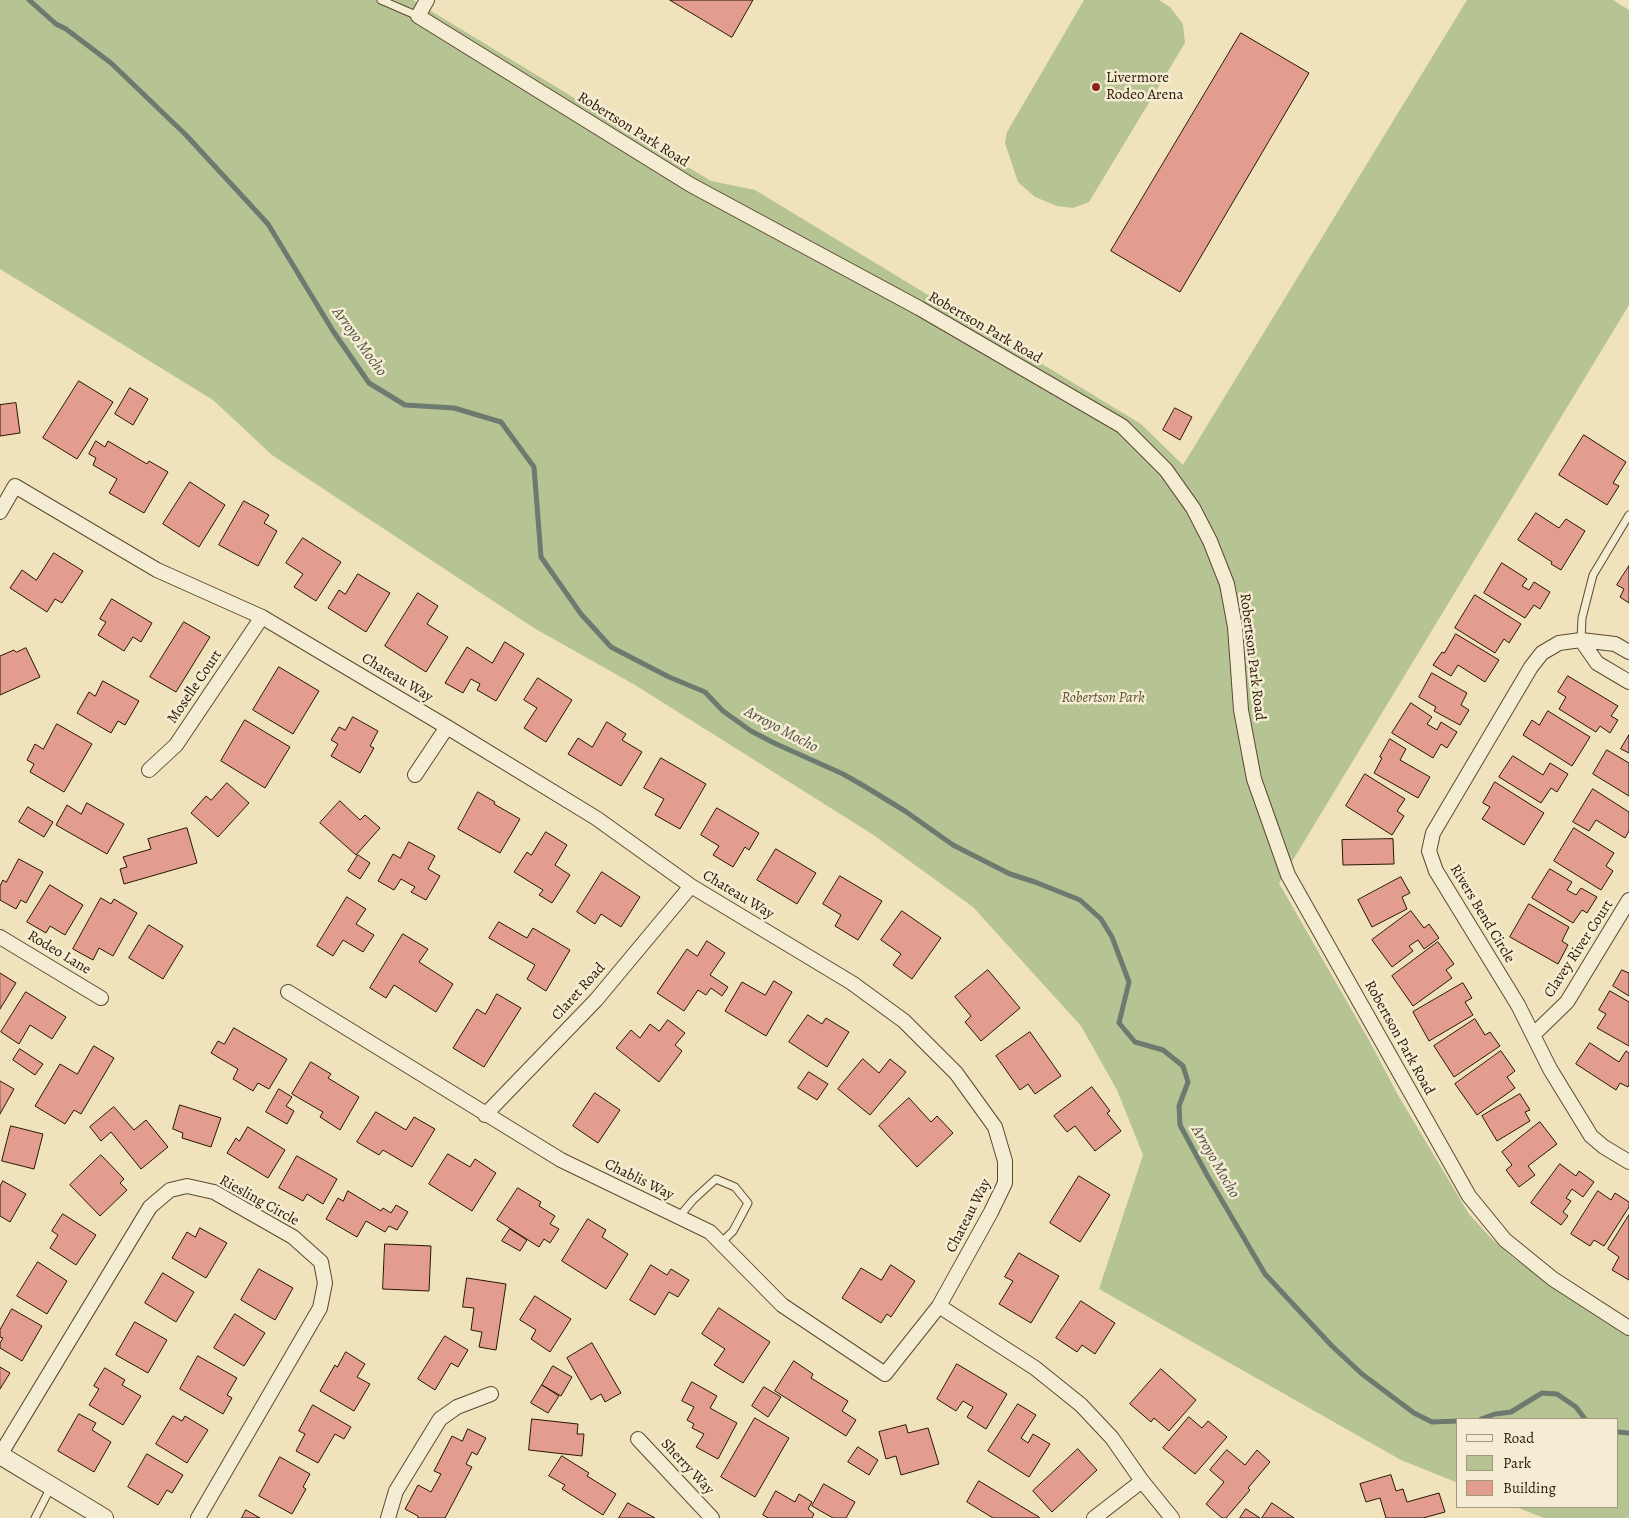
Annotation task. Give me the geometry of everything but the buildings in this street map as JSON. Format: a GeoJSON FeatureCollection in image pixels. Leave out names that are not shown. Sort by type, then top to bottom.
{"type":"FeatureCollection","features":[{"type":"Feature","properties":{"kind":"street"},"geometry":{"type":"LineString","coordinates":[[418,16],[427,0]]}},
{"type":"Feature","properties":{"kind":"street","name":"Robertson Park Road"},"geometry":{"type":"LineString","coordinates":[[418,16],[691,185],[918,308],[1122,426],[1166,470],[1193,508],[1210,541],[1226,584],[1235,626],[1242,710],[1254,779],[1288,875],[1469,1196],[1505,1240],[1553,1279],[1629,1328]]}},
{"type":"Feature","properties":{"kind":"street","name":"Chateau Way"},"geometry":{"type":"LineString","coordinates":[[0,512],[15,486],[157,570],[262,617],[596,818],[691,886],[852,983],[904,1021],[956,1073],[995,1127],[1006,1161],[1004,1183],[991,1212],[939,1306]]}},
{"type":"Feature","properties":{"kind":"street","name":"Moselle Court"},"geometry":{"type":"LineString","coordinates":[[149,770],[176,745],[262,617]]}},
{"type":"Feature","properties":{"kind":"street"},"geometry":{"type":"LineString","coordinates":[[1581,640],[1597,663],[1629,682]]}},
{"type":"Feature","properties":{"kind":"street","name":"Rivers Bend Circle"},"geometry":{"type":"LineString","coordinates":[[1629,652],[1615,644],[1581,640],[1559,643],[1542,653],[1433,833],[1429,851],[1436,871],[1518,1005],[1550,1069],[1591,1136],[1604,1147],[1629,1162]]}},
{"type":"Feature","properties":{"kind":"street"},"geometry":{"type":"LineString","coordinates":[[415,775],[447,727]]}},
{"type":"Feature","properties":{"kind":"street","name":"Claret Road"},"geometry":{"type":"LineString","coordinates":[[485,1115],[596,1000],[691,886]]}},
{"type":"Feature","properties":{"kind":"street","name":"Clavey River Court"},"geometry":{"type":"LineString","coordinates":[[1533,1035],[1567,1002],[1629,900]]}},
{"type":"Feature","properties":{"kind":"street","name":"Rodeo Lane"},"geometry":{"type":"LineString","coordinates":[[0,937],[101,998]]}},
{"type":"Feature","properties":{"kind":"street","name":"Chablis Way"},"geometry":{"type":"LineString","coordinates":[[288,992],[485,1115],[561,1160],[710,1232],[782,1305],[885,1374],[939,1306]]}},
{"type":"Feature","properties":{"kind":"street","name":"Riesling Circle"},"geometry":{"type":"LineString","coordinates":[[0,1455],[150,1207],[170,1190],[186,1186],[214,1192],[293,1237],[321,1262],[325,1283],[320,1308],[198,1518]]}},
{"type":"Feature","properties":{"kind":"street"},"geometry":{"type":"LineString","coordinates":[[939,1306],[1035,1368],[1081,1405],[1112,1438],[1142,1481],[1172,1518]]}},
{"type":"Feature","properties":{"kind":"street"},"geometry":{"type":"LineString","coordinates":[[388,1518],[396,1491],[440,1419],[457,1407],[491,1394]]}},
{"type":"Feature","properties":{"kind":"street","name":"Sherry Way"},"geometry":{"type":"LineString","coordinates":[[638,1439],[712,1518]]}},
{"type":"Feature","properties":{"kind":"street"},"geometry":{"type":"LineString","coordinates":[[0,1455],[104,1518]]}},
{"type":"Feature","properties":{"kind":"street"},"geometry":{"type":"LineString","coordinates":[[1094,1518],[1142,1481]]}},
{"type":"Feature","properties":{"kind":"lane"},"geometry":{"type":"LineString","coordinates":[[381,0],[418,16]]}},
{"type":"Feature","properties":{"kind":"lane"},"geometry":{"type":"LineString","coordinates":[[1581,640],[1582,618],[1593,575],[1629,515]]}},
{"type":"Feature","properties":{"kind":"lane"},"geometry":{"type":"LineString","coordinates":[[679,1217],[693,1200],[716,1179],[735,1187],[748,1203],[733,1231],[721,1243]]}},
{"type":"Feature","properties":{"kind":"lane"},"geometry":{"type":"LineString","coordinates":[[35,1518],[52,1486]]}},
{"type":"Feature","properties":{"kind":"green space","name":"Robertson Park"},"geometry":{"type":"Polygon","coordinates":[[[0,0],[413,0],[711,181],[755,190],[1141,424],[1183,465],[1467,0],[1613,0],[1629,10],[1629,305],[1279,883],[1370,1042],[1398,1095],[1469,1214],[1512,1257],[1562,1293],[1629,1336],[1629,1518],[1544,1518],[1519,1508],[1619,1508],[1619,1418],[1456,1418],[1456,1482],[1401,1460],[1099,1289],[1143,1155],[1117,1090],[1081,1026],[973,907],[872,834],[635,685],[534,628],[272,455],[213,400],[0,269],[0,0]]]}},
{"type":"Feature","properties":{"kind":"green space","name":"Livermore Rodeo Arena"},"geometry":{"type":"Polygon","coordinates":[[[1084,0],[1159,0],[1170,7],[1183,24],[1185,43],[1089,202],[1073,208],[1057,206],[1035,197],[1018,182],[1005,143],[1007,132],[1084,0]]]}},
{"type":"Feature","properties":{"kind":"waterway","name":"Arroyo Mocho"},"geometry":{"type":"LineString","coordinates":[[29,0],[56,24],[66,29],[111,63],[186,135],[268,224],[333,331],[369,383],[405,405],[454,408],[501,422],[534,467],[541,557],[581,614],[611,647],[669,677],[705,692],[723,711],[751,731],[843,774],[905,811],[953,845],[1010,874],[1080,900],[1101,919],[1112,937],[1129,982],[1119,1023],[1135,1042],[1163,1050],[1183,1066],[1188,1082],[1179,1106],[1180,1125],[1265,1274],[1332,1346],[1362,1374],[1414,1413],[1432,1422],[1456,1421]]}},
{"type":"Feature","properties":{"kind":"waterway","name":"Arroyo Mocho"},"geometry":{"type":"LineString","coordinates":[[1484,1418],[1511,1412],[1542,1393],[1557,1394],[1576,1407],[1584,1418]]}},
{"type":"Feature","properties":{"kind":"waterway","name":"Arroyo Mocho"},"geometry":{"type":"LineString","coordinates":[[1619,1432],[1629,1433]]}},
{"type":"Feature","properties":{"kind":"place","name":"Livermore Rodeo Arena"},"geometry":{"type":"Point","coordinates":[1096,87]}}]}
